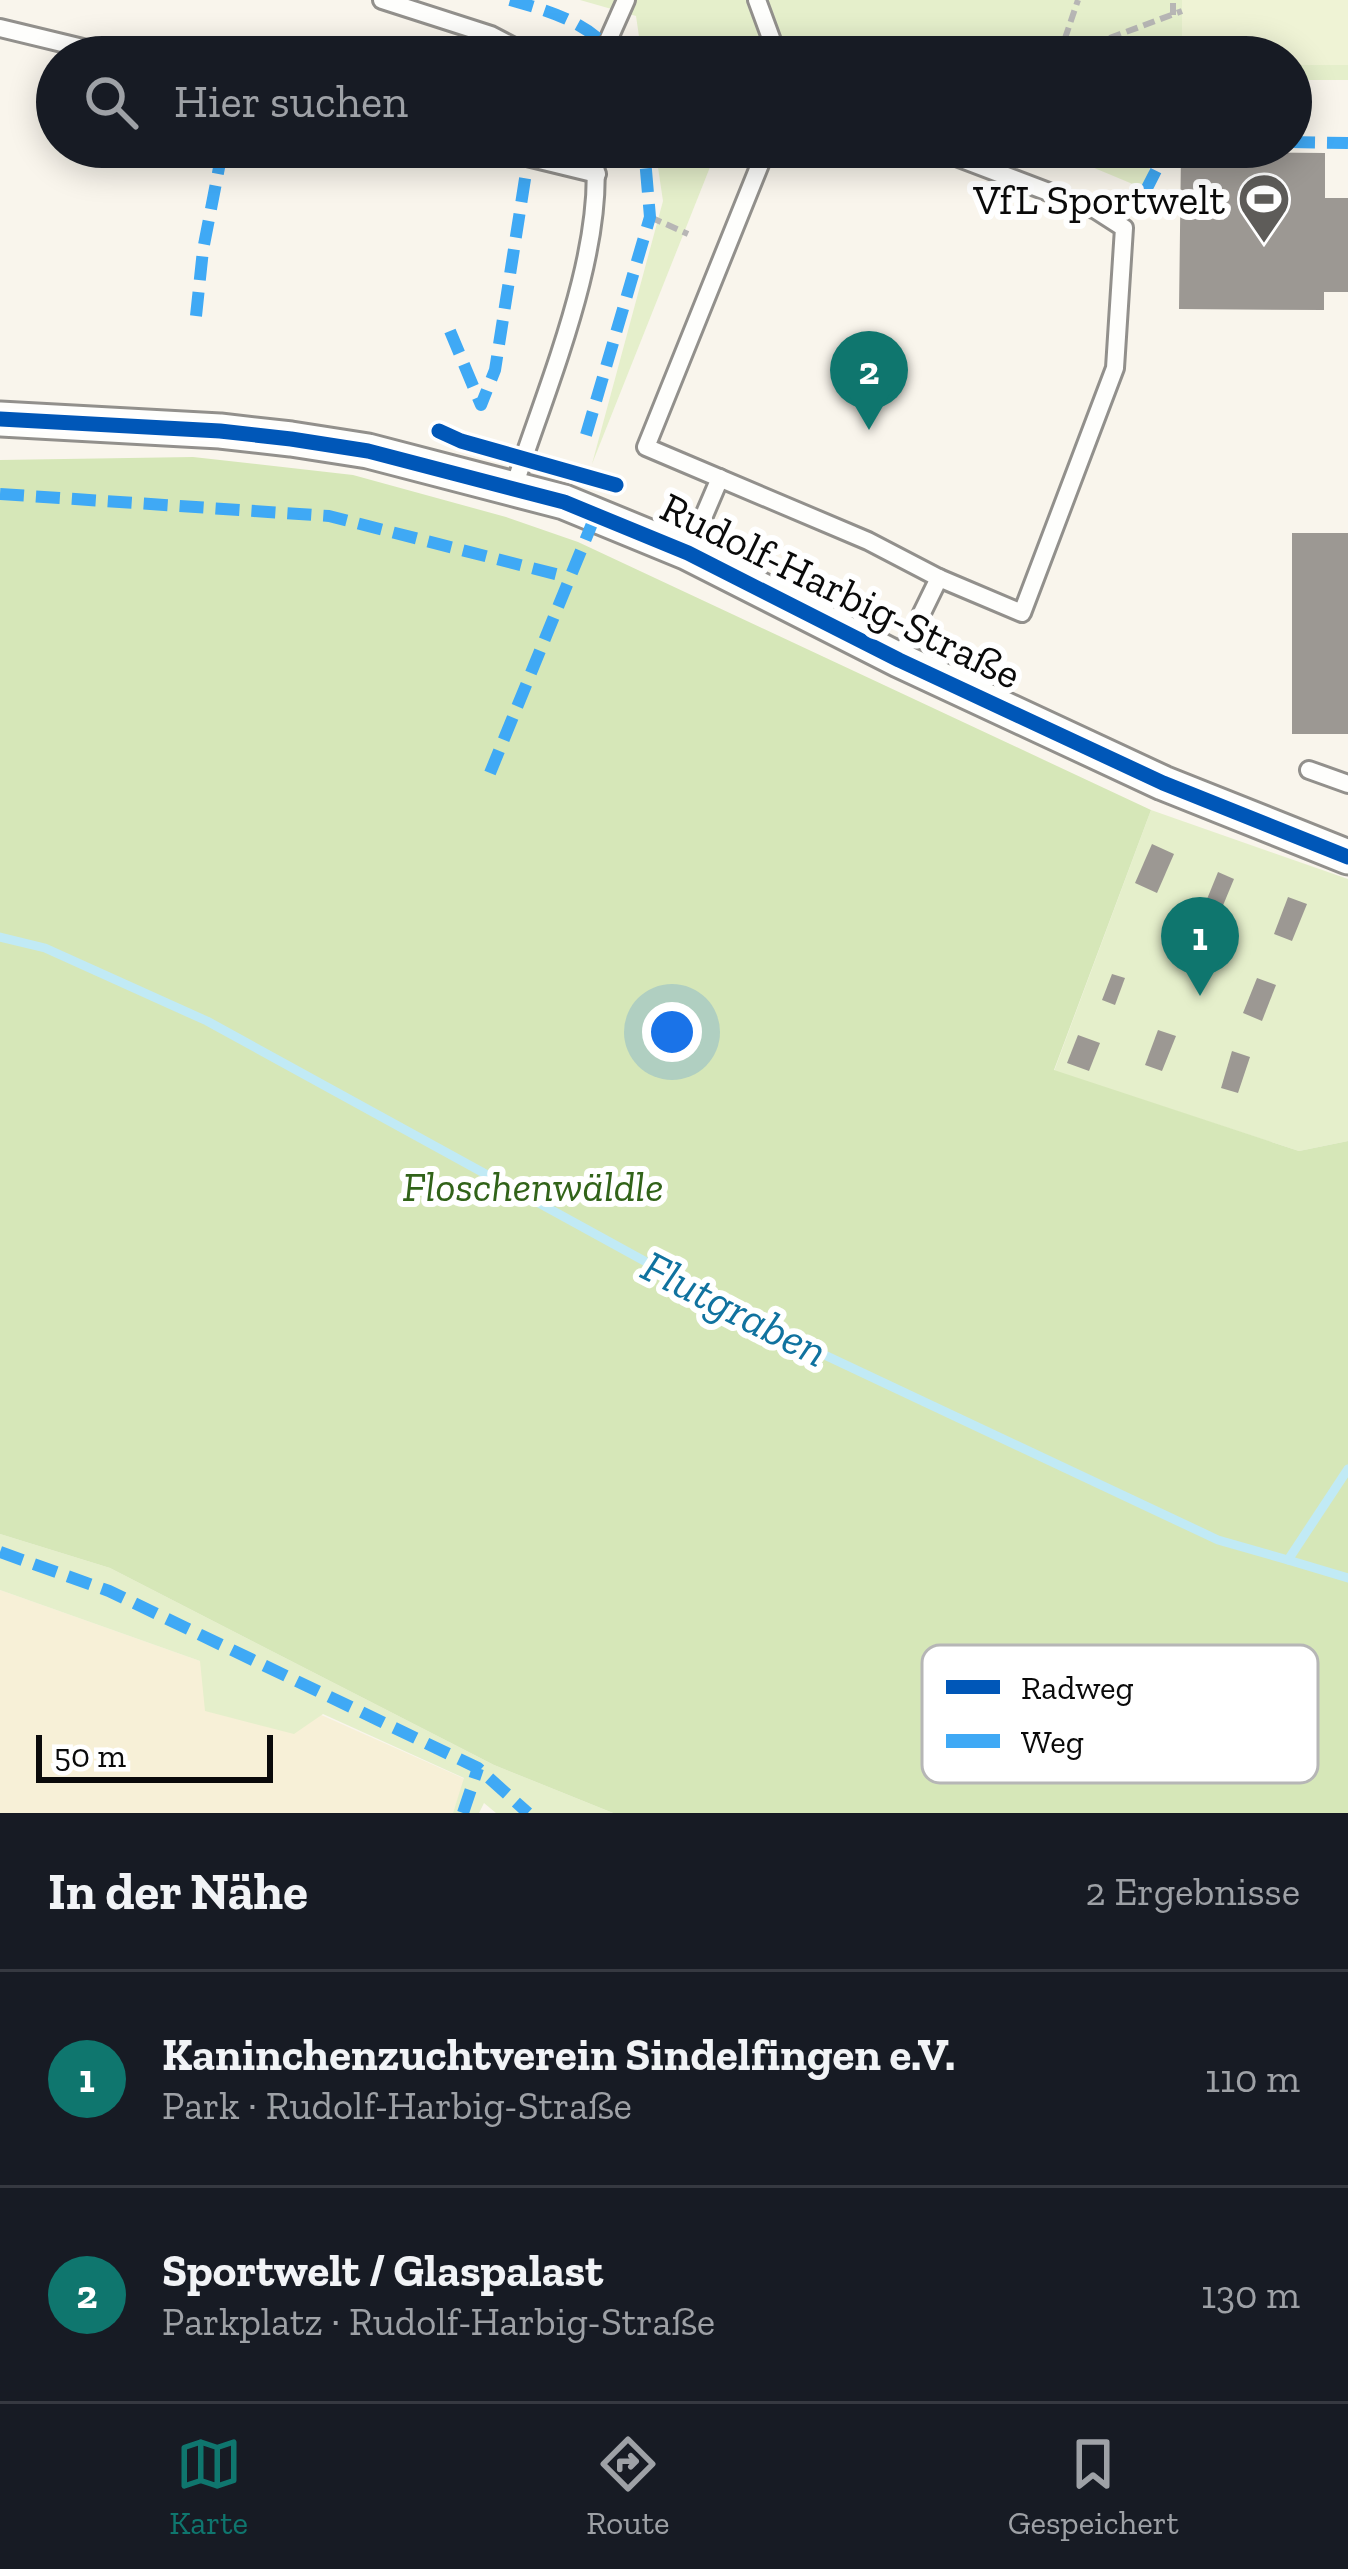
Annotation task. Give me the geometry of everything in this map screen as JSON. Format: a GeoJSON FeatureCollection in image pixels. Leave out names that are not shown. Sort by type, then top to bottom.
{"type":"FeatureCollection","features":[{"type":"Feature","properties":{"kind":"street","name":"Rudolf-Harbig-Straße"},"geometry":{"type":"LineString","coordinates":[[0,419],[291,439],[368,451],[580,508],[688,554],[898,660],[1163,783],[1348,857]]}},
{"type":"Feature","properties":{"kind":"lane"},"geometry":{"type":"LineString","coordinates":[[382,0],[493,36]]}},
{"type":"Feature","properties":{"kind":"lane"},"geometry":{"type":"LineString","coordinates":[[610,36],[626,0]]}},
{"type":"Feature","properties":{"kind":"lane"},"geometry":{"type":"LineString","coordinates":[[758,0],[771,36]]}},
{"type":"Feature","properties":{"kind":"lane"},"geometry":{"type":"LineString","coordinates":[[0,28],[36,37]]}},
{"type":"Feature","properties":{"kind":"lane"},"geometry":{"type":"LineString","coordinates":[[572,168],[597,174]]}},
{"type":"Feature","properties":{"kind":"lane"},"geometry":{"type":"LineString","coordinates":[[514,487],[588,250],[596,207],[596,168]]}},
{"type":"Feature","properties":{"kind":"lane"},"geometry":{"type":"LineString","coordinates":[[759,168],[646,447],[868,541],[1022,614],[1115,368],[1124,228],[1096,210],[985,168]]}},
{"type":"Feature","properties":{"kind":"lane"},"geometry":{"type":"LineString","coordinates":[[688,554],[721,478]]}},
{"type":"Feature","properties":{"kind":"lane"},"geometry":{"type":"LineString","coordinates":[[898,660],[939,578]]}},
{"type":"Feature","properties":{"kind":"lane"},"geometry":{"type":"LineString","coordinates":[[1309,770],[1348,784]]}},
{"type":"Feature","properties":{"kind":"path"},"geometry":{"type":"LineString","coordinates":[[1066,36],[1078,0]]}},
{"type":"Feature","properties":{"kind":"path"},"geometry":{"type":"LineString","coordinates":[[1173,0],[1173,15]]}},
{"type":"Feature","properties":{"kind":"path"},"geometry":{"type":"LineString","coordinates":[[1116,36],[1182,11]]}},
{"type":"Feature","properties":{"kind":"path"},"geometry":{"type":"LineString","coordinates":[[650,217],[688,234]]}},
{"type":"Feature","properties":{"kind":"shaded area"},"geometry":{"type":"Polygon","coordinates":[[[0,1590],[200,1661],[465,1779],[453,1813],[0,1813],[0,1590]]]}},
{"type":"Feature","properties":{"kind":"green space"},"geometry":{"type":"Polygon","coordinates":[[[580,0],[1348,0],[1348,80],[1312,80],[1312,36],[777,36],[765,31],[763,36],[639,36],[636,16],[580,0]]]}},
{"type":"Feature","properties":{"kind":"green space"},"geometry":{"type":"Polygon","coordinates":[[[1182,0],[1348,0],[1348,65],[1312,65],[1312,36],[1182,36],[1182,0]]]}},
{"type":"Feature","properties":{"kind":"green space"},"geometry":{"type":"Polygon","coordinates":[[[658,168],[710,168],[592,464],[663,201],[658,168]]]}},
{"type":"Feature","properties":{"kind":"green space"},"geometry":{"type":"Polygon","coordinates":[[[1094,168],[1150,168],[1147,190],[1094,168]]]}},
{"type":"Feature","properties":{"kind":"green space","name":"Floschenwäldle"},"geometry":{"type":"Polygon","coordinates":[[[193,457],[353,475],[506,517],[578,542],[1151,810],[1054,1070],[1299,1151],[1348,1141],[1348,1813],[613,1813],[494,1765],[110,1568],[0,1534],[0,460],[193,457]]]}},
{"type":"Feature","properties":{"kind":"green space"},"geometry":{"type":"Polygon","coordinates":[[[1151,810],[1348,879],[1348,1141],[1299,1151],[1054,1071],[1151,810]]]}},
{"type":"Feature","properties":{"kind":"green space"},"geometry":{"type":"Polygon","coordinates":[[[0,1534],[110,1568],[494,1765],[613,1813],[496,1813],[484,1803],[479,1813],[453,1813],[464,1778],[323,1714],[294,1734],[205,1711],[200,1661],[0,1590],[0,1534]]]}},
{"type":"Feature","properties":{"kind":"building","name":"VfL Sportwelt"},"geometry":{"type":"Polygon","coordinates":[[[1312,153],[1325,153],[1325,198],[1348,198],[1348,292],[1324,292],[1324,310],[1179,309],[1181,168],[1312,168],[1312,153]]]}},
{"type":"Feature","properties":{"kind":"building"},"geometry":{"type":"Polygon","coordinates":[[[1292,533],[1348,533],[1348,734],[1292,734],[1292,533]]]}},
{"type":"Feature","properties":{"kind":"building"},"geometry":{"type":"Polygon","coordinates":[[[1152,844],[1174,854],[1157,893],[1135,883],[1152,844]]]}},
{"type":"Feature","properties":{"kind":"building"},"geometry":{"type":"Polygon","coordinates":[[[1218,872],[1234,879],[1219,915],[1203,909],[1218,872]]]}},
{"type":"Feature","properties":{"kind":"building"},"geometry":{"type":"Polygon","coordinates":[[[1288,897],[1307,904],[1292,941],[1274,934],[1288,897]]]}},
{"type":"Feature","properties":{"kind":"building"},"geometry":{"type":"Polygon","coordinates":[[[1112,974],[1125,978],[1115,1005],[1102,1000],[1112,974]]]}},
{"type":"Feature","properties":{"kind":"building"},"geometry":{"type":"Polygon","coordinates":[[[1257,978],[1276,985],[1262,1021],[1243,1013],[1257,978]]]}},
{"type":"Feature","properties":{"kind":"building"},"geometry":{"type":"Polygon","coordinates":[[[1158,1030],[1176,1036],[1162,1071],[1145,1065],[1158,1030]]]}},
{"type":"Feature","properties":{"kind":"building"},"geometry":{"type":"Polygon","coordinates":[[[1078,1035],[1100,1043],[1089,1071],[1067,1063],[1078,1035]]]}},
{"type":"Feature","properties":{"kind":"building"},"geometry":{"type":"Polygon","coordinates":[[[1232,1051],[1250,1057],[1238,1093],[1221,1088],[1232,1051]]]}},
{"type":"Feature","properties":{"kind":"waterway","name":"Flutgraben"},"geometry":{"type":"LineString","coordinates":[[0,937],[45,948],[207,1021],[761,1325],[1218,1540],[1288,1560]]}},
{"type":"Feature","properties":{"kind":"waterway"},"geometry":{"type":"LineString","coordinates":[[1348,1469],[1288,1560],[1348,1578]]}},
{"type":"Feature","properties":{"kind":"marked path"},"geometry":{"type":"LineString","coordinates":[[510,0],[553,13],[595,36]]}},
{"type":"Feature","properties":{"kind":"marked path"},"geometry":{"type":"LineString","coordinates":[[1312,142],[1348,143]]}},
{"type":"Feature","properties":{"kind":"marked path"},"geometry":{"type":"LineString","coordinates":[[196,316],[219,168]]}},
{"type":"Feature","properties":{"kind":"marked path"},"geometry":{"type":"LineString","coordinates":[[450,331],[481,405],[495,370],[527,168]]}},
{"type":"Feature","properties":{"kind":"marked path"},"geometry":{"type":"LineString","coordinates":[[586,435],[650,217],[646,168]]}},
{"type":"Feature","properties":{"kind":"marked path"},"geometry":{"type":"LineString","coordinates":[[1145,192],[1157,168]]}},
{"type":"Feature","properties":{"kind":"marked path"},"geometry":{"type":"LineString","coordinates":[[0,494],[329,516],[567,577]]}},
{"type":"Feature","properties":{"kind":"marked path"},"geometry":{"type":"LineString","coordinates":[[490,773],[596,514]]}},
{"type":"Feature","properties":{"kind":"marked path"},"geometry":{"type":"LineString","coordinates":[[0,1552],[109,1591],[478,1768],[528,1813]]}},
{"type":"Feature","properties":{"kind":"marked path"},"geometry":{"type":"LineString","coordinates":[[463,1813],[478,1768]]}},
{"type":"Feature","properties":{"kind":"cycle path"},"geometry":{"type":"LineString","coordinates":[[0,419],[291,439],[368,451],[564,502],[688,553],[899,660],[1163,783],[1348,857]]}},
{"type":"Feature","properties":{"kind":"cycle path"},"geometry":{"type":"LineString","coordinates":[[439,431],[616,485]]}},
{"type":"Feature","properties":{"kind":"place","name":"VfL Sportwelt"},"geometry":{"type":"Point","coordinates":[1264,245]}},
{"type":"Feature","properties":{"kind":"place","name":"Sportwelt / Glaspalast"},"geometry":{"type":"Point","coordinates":[869,430]}},
{"type":"Feature","properties":{"kind":"place","name":"Kaninchenzuchtverein Sindelfingen e.V."},"geometry":{"type":"Point","coordinates":[1200,996]}}]}
